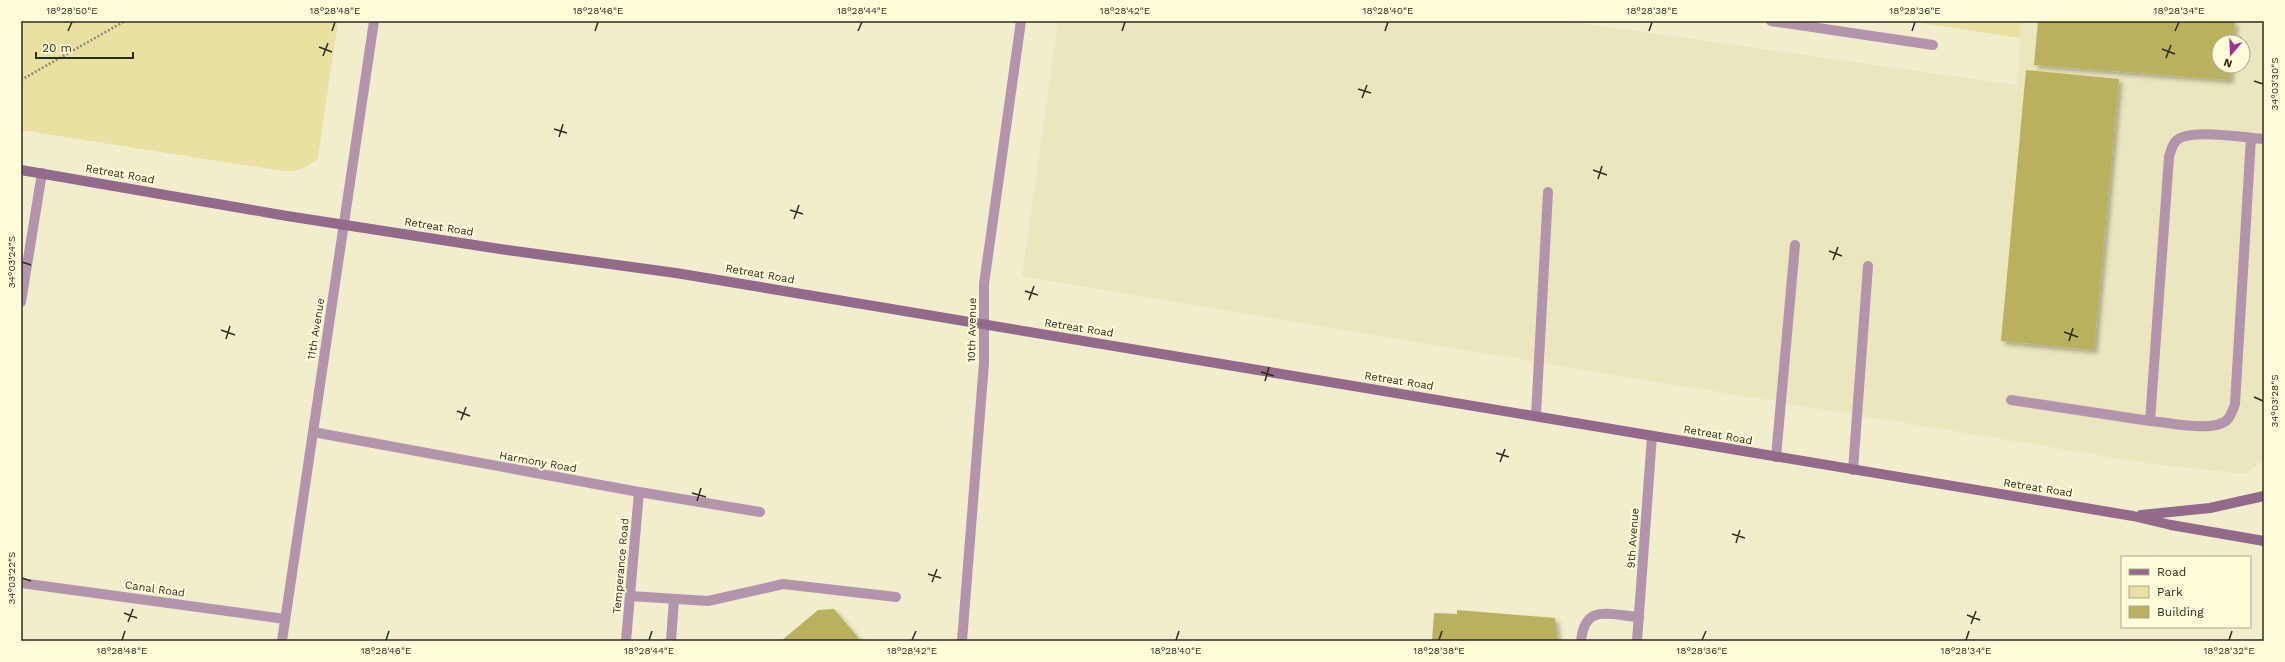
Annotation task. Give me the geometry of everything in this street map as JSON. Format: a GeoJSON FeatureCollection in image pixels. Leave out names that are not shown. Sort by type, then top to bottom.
{"type":"FeatureCollection","features":[{"type":"Feature","properties":{"kind":"main road","name":"Retreat Road"},"geometry":{"type":"LineString","coordinates":[[21,170],[344,225],[676,273],[1536,415],[1776,457],[2133,516],[2171,525],[2264,541]]}},
{"type":"Feature","properties":{"kind":"main road","name":"Retreat Road"},"geometry":{"type":"LineString","coordinates":[[2133,516],[2210,508],[2264,496]]}},
{"type":"Feature","properties":{"kind":"street","name":"11th Avenue"},"geometry":{"type":"LineString","coordinates":[[282,641],[374,21]]}},
{"type":"Feature","properties":{"kind":"street","name":"10th Avenue"},"geometry":{"type":"LineString","coordinates":[[962,641],[984,363],[984,284],[1021,21]]}},
{"type":"Feature","properties":{"kind":"street"},"geometry":{"type":"LineString","coordinates":[[1771,21],[1933,45]]}},
{"type":"Feature","properties":{"kind":"street"},"geometry":{"type":"LineString","coordinates":[[2150,421],[2169,157],[2172,147],[2177,140],[2195,134],[2264,139]]}},
{"type":"Feature","properties":{"kind":"street"},"geometry":{"type":"LineString","coordinates":[[2011,400],[2150,421],[2208,426],[2218,425],[2226,421],[2232,413],[2235,404],[2251,138]]}},
{"type":"Feature","properties":{"kind":"street"},"geometry":{"type":"LineString","coordinates":[[21,302],[42,173]]}},
{"type":"Feature","properties":{"kind":"street"},"geometry":{"type":"LineString","coordinates":[[1536,415],[1548,192]]}},
{"type":"Feature","properties":{"kind":"street"},"geometry":{"type":"LineString","coordinates":[[1776,457],[1795,245]]}},
{"type":"Feature","properties":{"kind":"street"},"geometry":{"type":"LineString","coordinates":[[1853,470],[1868,266]]}},
{"type":"Feature","properties":{"kind":"street","name":"Harmony Road"},"geometry":{"type":"LineString","coordinates":[[313,432],[639,492],[760,512]]}},
{"type":"Feature","properties":{"kind":"street","name":"9th Avenue"},"geometry":{"type":"LineString","coordinates":[[1637,641],[1652,436]]}},
{"type":"Feature","properties":{"kind":"street","name":"Temperance Road"},"geometry":{"type":"LineString","coordinates":[[626,641],[639,492]]}},
{"type":"Feature","properties":{"kind":"street","name":"Canal Road"},"geometry":{"type":"LineString","coordinates":[[21,583],[285,619]]}},
{"type":"Feature","properties":{"kind":"street"},"geometry":{"type":"LineString","coordinates":[[630,596],[716,601],[783,584],[896,597]]}},
{"type":"Feature","properties":{"kind":"street"},"geometry":{"type":"LineString","coordinates":[[671,641],[674,599]]}},
{"type":"Feature","properties":{"kind":"street"},"geometry":{"type":"LineString","coordinates":[[1581,641],[1582,627],[1587,618],[1595,615],[1639,617]]}},
{"type":"Feature","properties":{"kind":"path"},"geometry":{"type":"LineString","coordinates":[[21,80],[125,21]]}},
{"type":"Feature","properties":{"kind":"shaded area"},"geometry":{"type":"Polygon","coordinates":[[[1058,21],[1565,21],[2017,85],[2021,21],[2264,21],[2264,459],[2246,474],[2152,464],[1022,276],[1058,21]]]}},
{"type":"Feature","properties":{"kind":"green space"},"geometry":{"type":"Polygon","coordinates":[[[21,21],[338,21],[318,158],[302,169],[282,171],[21,130],[21,21]]]}},
{"type":"Feature","properties":{"kind":"green space"},"geometry":{"type":"Polygon","coordinates":[[[1909,21],[2021,21],[2020,38],[1909,21]]]}},
{"type":"Feature","properties":{"kind":"building"},"geometry":{"type":"Polygon","coordinates":[[[2038,21],[2235,21],[2234,34],[2211,34],[2211,74],[2230,74],[2230,80],[2034,65],[2038,21]]]}},
{"type":"Feature","properties":{"kind":"building"},"geometry":{"type":"Polygon","coordinates":[[[2026,70],[2119,79],[2094,350],[2001,341],[2026,70]]]}},
{"type":"Feature","properties":{"kind":"building"},"geometry":{"type":"Polygon","coordinates":[[[834,609],[861,641],[781,641],[818,610],[834,609]]]}},
{"type":"Feature","properties":{"kind":"building"},"geometry":{"type":"Polygon","coordinates":[[[1457,610],[1555,618],[1558,641],[1432,641],[1434,613],[1457,614],[1457,610]]]}}]}
